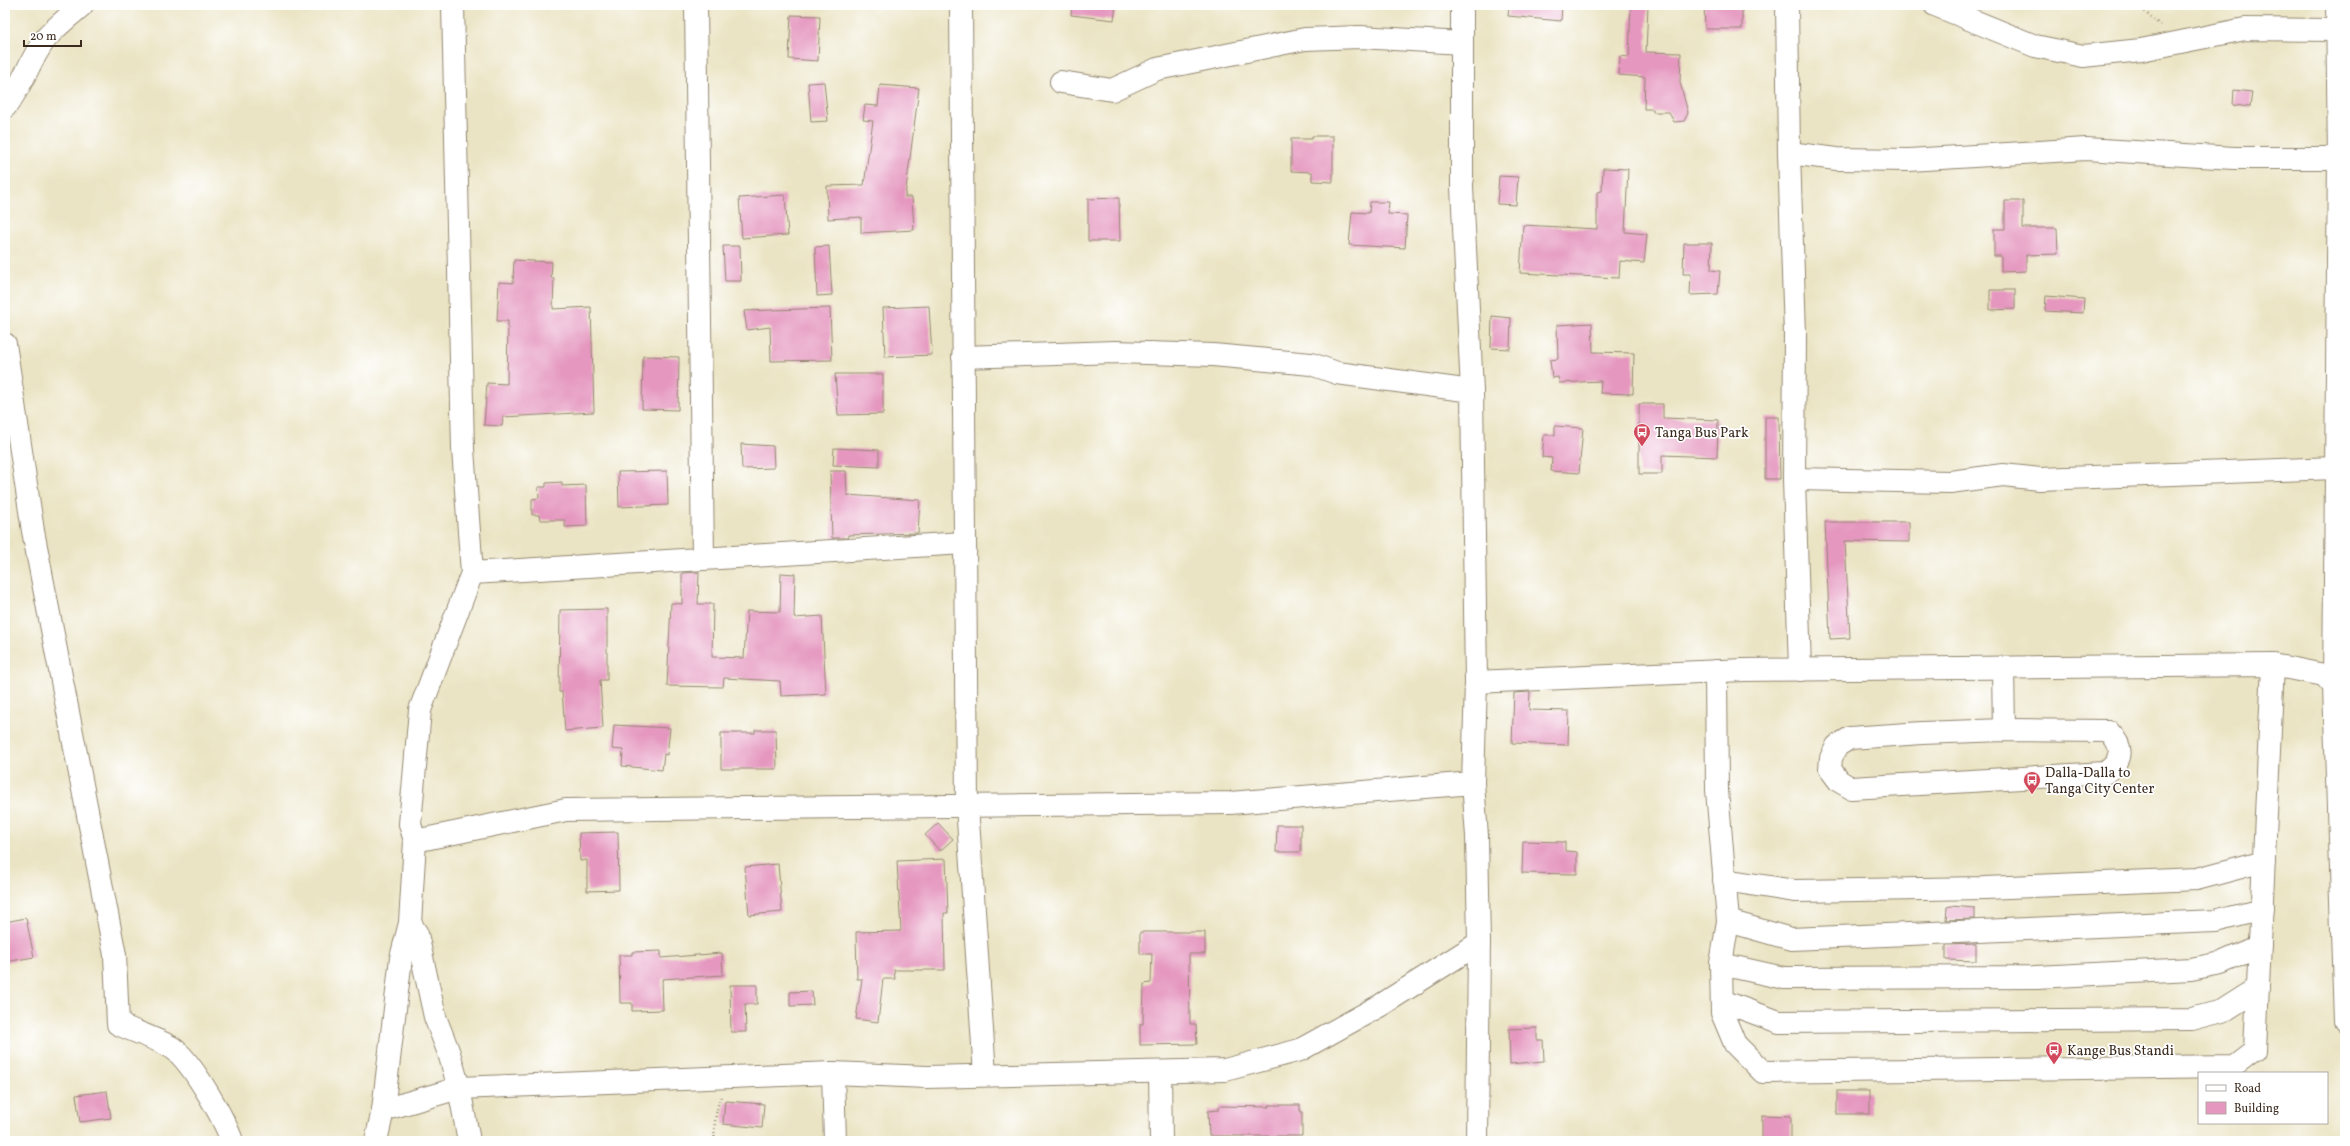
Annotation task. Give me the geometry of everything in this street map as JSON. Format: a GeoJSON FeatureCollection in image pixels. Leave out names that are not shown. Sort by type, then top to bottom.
{"type":"FeatureCollection","features":[{"type":"Feature","properties":{"kind":"street"},"geometry":{"type":"LineString","coordinates":[[5,107],[14,96],[31,63],[48,37],[82,5]]}},
{"type":"Feature","properties":{"kind":"street"},"geometry":{"type":"LineString","coordinates":[[376,1141],[383,1110],[401,958],[410,923],[415,841],[410,824],[420,710],[472,573],[463,449],[453,5]]}},
{"type":"Feature","properties":{"kind":"street"},"geometry":{"type":"LineString","coordinates":[[696,5],[703,559]]}},
{"type":"Feature","properties":{"kind":"street"},"geometry":{"type":"LineString","coordinates":[[961,5],[967,805],[985,1075]]}},
{"type":"Feature","properties":{"kind":"street"},"geometry":{"type":"LineString","coordinates":[[1462,5],[1462,187],[1472,391],[1476,682],[1473,783],[1477,836],[1479,943],[1477,1141]]}},
{"type":"Feature","properties":{"kind":"street"},"geometry":{"type":"LineString","coordinates":[[1787,5],[1789,153],[1795,334],[1794,479],[1800,670]]}},
{"type":"Feature","properties":{"kind":"street"},"geometry":{"type":"LineString","coordinates":[[1935,5],[2035,46],[2083,56],[2141,50],[2245,29],[2337,30]]}},
{"type":"Feature","properties":{"kind":"street"},"geometry":{"type":"LineString","coordinates":[[2337,5],[2342,161],[2335,468],[2334,686],[2345,1022]]}},
{"type":"Feature","properties":{"kind":"street"},"geometry":{"type":"LineString","coordinates":[[1061,82],[1112,90],[1158,69],[1305,39],[1360,37],[1462,43]]}},
{"type":"Feature","properties":{"kind":"street"},"geometry":{"type":"LineString","coordinates":[[1789,153],[1837,159],[1909,160],[2086,149],[2234,158],[2342,161]]}},
{"type":"Feature","properties":{"kind":"street"},"geometry":{"type":"LineString","coordinates":[[5,344],[34,531],[115,955],[118,1024],[172,1048],[187,1062],[224,1121],[232,1141]]}},
{"type":"Feature","properties":{"kind":"street"},"geometry":{"type":"LineString","coordinates":[[963,357],[1115,352],[1213,355],[1311,364],[1337,373],[1472,391]]}},
{"type":"Feature","properties":{"kind":"street"},"geometry":{"type":"LineString","coordinates":[[1794,479],[1950,482],[2003,475],[2040,479],[2335,468]]}},
{"type":"Feature","properties":{"kind":"street"},"geometry":{"type":"LineString","coordinates":[[472,573],[964,543]]}},
{"type":"Feature","properties":{"kind":"street"},"geometry":{"type":"LineString","coordinates":[[1476,682],[1716,671],[2272,665],[2324,675],[2334,686]]}},
{"type":"Feature","properties":{"kind":"street"},"geometry":{"type":"LineString","coordinates":[[1716,671],[1717,790],[1728,921],[1721,964],[1722,1012],[1734,1044],[1763,1072],[2234,1066],[2255,1050],[2272,665]]}},
{"type":"Feature","properties":{"kind":"street"},"geometry":{"type":"LineString","coordinates":[[2003,668],[2004,730]]}},
{"type":"Feature","properties":{"kind":"street"},"geometry":{"type":"LineString","coordinates":[[2004,730],[2108,731],[2118,741],[2120,754],[2116,766],[2105,773],[1852,788],[1839,781],[1830,770],[1831,758],[1837,746],[1850,738],[1922,733],[2004,730]]}},
{"type":"Feature","properties":{"kind":"street"},"geometry":{"type":"LineString","coordinates":[[415,841],[566,810],[967,805],[1230,804],[1473,783]]}},
{"type":"Feature","properties":{"kind":"street"},"geometry":{"type":"LineString","coordinates":[[1724,880],[1795,891],[1985,888],[2197,879],[2264,861]]}},
{"type":"Feature","properties":{"kind":"street"},"geometry":{"type":"LineString","coordinates":[[1728,921],[1791,939],[2215,921],[2262,910]]}},
{"type":"Feature","properties":{"kind":"street"},"geometry":{"type":"LineString","coordinates":[[410,923],[417,934],[435,1017],[449,1053],[459,1088],[469,1141]]}},
{"type":"Feature","properties":{"kind":"street"},"geometry":{"type":"LineString","coordinates":[[383,1110],[459,1088],[832,1073],[927,1077],[1225,1070],[1300,1050],[1381,1005],[1479,943]]}},
{"type":"Feature","properties":{"kind":"street"},"geometry":{"type":"LineString","coordinates":[[1721,964],[1784,978],[2037,977],[2191,969],[2221,962],[2260,946]]}},
{"type":"Feature","properties":{"kind":"street"},"geometry":{"type":"LineString","coordinates":[[1722,1001],[1779,1022],[2192,1019],[2222,1011],[2258,988]]}},
{"type":"Feature","properties":{"kind":"street"},"geometry":{"type":"LineString","coordinates":[[1160,1072],[1161,1141]]}},
{"type":"Feature","properties":{"kind":"street"},"geometry":{"type":"LineString","coordinates":[[832,1073],[835,1141]]}},
{"type":"Feature","properties":{"kind":"path"},"geometry":{"type":"LineString","coordinates":[[715,1141],[713,1133],[717,1104],[733,1076]]}},
{"type":"Feature","properties":{"kind":"building"},"geometry":{"type":"Polygon","coordinates":[[[1072,5],[1116,5],[1114,20],[1071,15],[1072,5]]]}},
{"type":"Feature","properties":{"kind":"building"},"geometry":{"type":"Polygon","coordinates":[[[1509,5],[1562,5],[1561,21],[1508,16],[1509,5]]]}},
{"type":"Feature","properties":{"kind":"building"},"geometry":{"type":"Polygon","coordinates":[[[1631,5],[1648,5],[1646,52],[1681,53],[1680,82],[1688,113],[1684,121],[1674,122],[1669,112],[1653,112],[1653,109],[1644,109],[1645,77],[1619,75],[1620,56],[1629,57],[1631,5]]]}},
{"type":"Feature","properties":{"kind":"building"},"geometry":{"type":"Polygon","coordinates":[[[1704,5],[1742,5],[1742,29],[1705,29],[1704,5]]]}},
{"type":"Feature","properties":{"kind":"building"},"geometry":{"type":"Polygon","coordinates":[[[791,15],[820,16],[818,61],[789,59],[791,15]]]}},
{"type":"Feature","properties":{"kind":"building"},"geometry":{"type":"Polygon","coordinates":[[[824,82],[828,121],[811,122],[808,83],[824,82]]]}},
{"type":"Feature","properties":{"kind":"building"},"geometry":{"type":"Polygon","coordinates":[[[880,85],[919,88],[905,197],[912,197],[914,230],[861,233],[861,217],[828,219],[827,186],[864,185],[873,121],[863,120],[865,105],[878,106],[880,85]]]}},
{"type":"Feature","properties":{"kind":"building"},"geometry":{"type":"Polygon","coordinates":[[[2234,90],[2252,92],[2250,107],[2233,105],[2234,90]]]}},
{"type":"Feature","properties":{"kind":"building"},"geometry":{"type":"Polygon","coordinates":[[[1312,136],[1333,136],[1333,182],[1312,181],[1312,172],[1291,171],[1291,139],[1312,139],[1312,136]]]}},
{"type":"Feature","properties":{"kind":"building"},"geometry":{"type":"Polygon","coordinates":[[[1603,168],[1628,169],[1625,232],[1647,234],[1644,263],[1620,261],[1619,278],[1520,273],[1523,225],[1597,229],[1597,192],[1602,191],[1603,168]]]}},
{"type":"Feature","properties":{"kind":"building"},"geometry":{"type":"Polygon","coordinates":[[[1499,176],[1518,177],[1516,205],[1497,204],[1499,176]]]}},
{"type":"Feature","properties":{"kind":"building"},"geometry":{"type":"Polygon","coordinates":[[[785,195],[788,235],[742,238],[739,198],[785,195]]]}},
{"type":"Feature","properties":{"kind":"building"},"geometry":{"type":"Polygon","coordinates":[[[1119,198],[1120,241],[1088,241],[1088,199],[1119,198]]]}},
{"type":"Feature","properties":{"kind":"building"},"geometry":{"type":"Polygon","coordinates":[[[2005,201],[2023,201],[2023,228],[2057,228],[2058,254],[2026,255],[2026,271],[2001,272],[2001,256],[1994,256],[1994,229],[2005,229],[2005,201]]]}},
{"type":"Feature","properties":{"kind":"building"},"geometry":{"type":"Polygon","coordinates":[[[1370,202],[1389,202],[1388,214],[1407,215],[1405,248],[1349,245],[1352,212],[1369,213],[1370,202]]]}},
{"type":"Feature","properties":{"kind":"building"},"geometry":{"type":"Polygon","coordinates":[[[1684,243],[1712,243],[1711,270],[1720,271],[1718,294],[1690,295],[1691,274],[1683,274],[1684,243]]]}},
{"type":"Feature","properties":{"kind":"building"},"geometry":{"type":"Polygon","coordinates":[[[723,246],[740,246],[741,281],[725,281],[723,246]]]}},
{"type":"Feature","properties":{"kind":"building"},"geometry":{"type":"Polygon","coordinates":[[[829,246],[832,295],[817,296],[815,247],[829,246]]]}},
{"type":"Feature","properties":{"kind":"building"},"geometry":{"type":"Polygon","coordinates":[[[514,260],[552,262],[551,278],[554,278],[553,309],[591,307],[594,412],[503,417],[502,426],[484,425],[487,383],[507,384],[508,321],[497,321],[499,282],[513,283],[514,260]]]}},
{"type":"Feature","properties":{"kind":"building"},"geometry":{"type":"Polygon","coordinates":[[[1990,290],[2015,290],[2015,309],[1990,310],[1990,290]]]}},
{"type":"Feature","properties":{"kind":"building"},"geometry":{"type":"Polygon","coordinates":[[[2046,296],[2084,299],[2083,313],[2045,311],[2046,296]]]}},
{"type":"Feature","properties":{"kind":"building"},"geometry":{"type":"Polygon","coordinates":[[[929,306],[932,355],[885,357],[883,308],[929,306]]]}},
{"type":"Feature","properties":{"kind":"building"},"geometry":{"type":"Polygon","coordinates":[[[830,308],[832,360],[771,361],[770,327],[747,330],[744,311],[830,308]]]}},
{"type":"Feature","properties":{"kind":"building"},"geometry":{"type":"Polygon","coordinates":[[[1492,316],[1511,318],[1510,349],[1491,348],[1492,316]]]}},
{"type":"Feature","properties":{"kind":"building"},"geometry":{"type":"Polygon","coordinates":[[[1592,323],[1593,352],[1634,353],[1633,394],[1600,393],[1601,381],[1559,383],[1558,377],[1552,378],[1550,360],[1558,359],[1557,325],[1592,323]]]}},
{"type":"Feature","properties":{"kind":"building"},"geometry":{"type":"Polygon","coordinates":[[[643,356],[679,357],[678,410],[642,409],[643,356]]]}},
{"type":"Feature","properties":{"kind":"building"},"geometry":{"type":"Polygon","coordinates":[[[835,374],[883,374],[883,414],[838,415],[835,374]]]}},
{"type":"Feature","properties":{"kind":"building"},"geometry":{"type":"Polygon","coordinates":[[[1639,404],[1663,404],[1663,418],[1718,420],[1717,457],[1662,455],[1662,474],[1639,474],[1639,404]]]}},
{"type":"Feature","properties":{"kind":"building"},"geometry":{"type":"Polygon","coordinates":[[[1765,417],[1779,417],[1780,479],[1765,479],[1765,417]]]}},
{"type":"Feature","properties":{"kind":"building"},"geometry":{"type":"Polygon","coordinates":[[[1555,426],[1583,428],[1579,473],[1551,471],[1552,458],[1542,457],[1544,435],[1555,435],[1555,426]]]}},
{"type":"Feature","properties":{"kind":"building"},"geometry":{"type":"Polygon","coordinates":[[[741,444],[773,446],[774,468],[742,469],[741,444]]]}},
{"type":"Feature","properties":{"kind":"building"},"geometry":{"type":"Polygon","coordinates":[[[834,448],[879,450],[879,467],[833,465],[834,448]]]}},
{"type":"Feature","properties":{"kind":"building"},"geometry":{"type":"Polygon","coordinates":[[[667,471],[668,505],[619,507],[618,472],[667,471]]]}},
{"type":"Feature","properties":{"kind":"building"},"geometry":{"type":"Polygon","coordinates":[[[830,471],[846,471],[847,495],[920,500],[918,533],[848,535],[848,538],[832,538],[830,471]]]}},
{"type":"Feature","properties":{"kind":"building"},"geometry":{"type":"Polygon","coordinates":[[[562,482],[562,486],[586,485],[587,526],[565,527],[565,520],[540,520],[539,515],[532,515],[532,499],[539,498],[538,487],[546,487],[546,483],[562,482]]]}},
{"type":"Feature","properties":{"kind":"building"},"geometry":{"type":"Polygon","coordinates":[[[1825,522],[1909,522],[1909,542],[1845,541],[1850,638],[1830,639],[1825,522]]]}},
{"type":"Feature","properties":{"kind":"building"},"geometry":{"type":"Polygon","coordinates":[[[699,572],[698,604],[713,604],[712,657],[744,658],[747,611],[780,612],[781,573],[795,574],[794,618],[822,616],[826,694],[781,696],[780,681],[724,678],[723,687],[667,686],[671,603],[682,604],[682,573],[699,572]]]}},
{"type":"Feature","properties":{"kind":"building"},"geometry":{"type":"Polygon","coordinates":[[[607,609],[607,680],[600,680],[603,728],[565,731],[562,692],[559,692],[560,610],[607,609]]]}},
{"type":"Feature","properties":{"kind":"building"},"geometry":{"type":"Polygon","coordinates":[[[1530,692],[1529,710],[1569,711],[1568,745],[1512,743],[1514,693],[1530,692]]]}},
{"type":"Feature","properties":{"kind":"building"},"geometry":{"type":"Polygon","coordinates":[[[614,725],[670,728],[667,755],[664,754],[662,770],[622,766],[623,750],[612,749],[614,725]]]}},
{"type":"Feature","properties":{"kind":"building"},"geometry":{"type":"Polygon","coordinates":[[[755,730],[776,730],[777,769],[721,769],[721,733],[755,733],[755,730]]]}},
{"type":"Feature","properties":{"kind":"building"},"geometry":{"type":"Polygon","coordinates":[[[938,823],[953,839],[940,851],[925,835],[938,823]]]}},
{"type":"Feature","properties":{"kind":"building"},"geometry":{"type":"Polygon","coordinates":[[[1277,825],[1301,825],[1301,852],[1276,852],[1277,825]]]}},
{"type":"Feature","properties":{"kind":"building"},"geometry":{"type":"Polygon","coordinates":[[[618,832],[619,890],[587,891],[587,860],[580,861],[579,833],[618,832]]]}},
{"type":"Feature","properties":{"kind":"building"},"geometry":{"type":"Polygon","coordinates":[[[1523,841],[1565,842],[1565,851],[1577,852],[1577,874],[1522,873],[1523,841]]]}},
{"type":"Feature","properties":{"kind":"building"},"geometry":{"type":"Polygon","coordinates":[[[946,859],[948,913],[944,913],[945,970],[894,970],[895,979],[883,979],[878,1022],[856,1019],[862,979],[857,979],[856,932],[901,931],[897,861],[946,859]]]}},
{"type":"Feature","properties":{"kind":"building"},"geometry":{"type":"Polygon","coordinates":[[[778,864],[782,912],[749,915],[745,867],[778,864]]]}},
{"type":"Feature","properties":{"kind":"building"},"geometry":{"type":"Polygon","coordinates":[[[1947,907],[1975,908],[1975,919],[1946,920],[1947,907]]]}},
{"type":"Feature","properties":{"kind":"building"},"geometry":{"type":"Polygon","coordinates":[[[26,918],[34,957],[5,962],[5,922],[26,918]]]}},
{"type":"Feature","properties":{"kind":"building"},"geometry":{"type":"Polygon","coordinates":[[[1140,932],[1205,932],[1205,954],[1189,954],[1190,1024],[1196,1024],[1197,1044],[1140,1045],[1140,1024],[1143,1024],[1144,984],[1151,983],[1152,954],[1140,954],[1140,932]]]}},
{"type":"Feature","properties":{"kind":"building"},"geometry":{"type":"Polygon","coordinates":[[[1976,944],[1976,961],[1946,960],[1946,945],[1976,944]]]}},
{"type":"Feature","properties":{"kind":"building"},"geometry":{"type":"Polygon","coordinates":[[[661,951],[661,958],[722,953],[723,975],[662,979],[663,1010],[632,1011],[632,1003],[620,1003],[619,955],[632,955],[632,952],[661,951]]]}},
{"type":"Feature","properties":{"kind":"building"},"geometry":{"type":"Polygon","coordinates":[[[730,985],[757,985],[757,1004],[745,1004],[746,1032],[731,1032],[730,985]]]}},
{"type":"Feature","properties":{"kind":"building"},"geometry":{"type":"Polygon","coordinates":[[[812,991],[813,1005],[790,1006],[790,992],[812,991]]]}},
{"type":"Feature","properties":{"kind":"building"},"geometry":{"type":"Polygon","coordinates":[[[1537,1028],[1537,1040],[1543,1040],[1544,1061],[1510,1064],[1509,1029],[1537,1028]]]}},
{"type":"Feature","properties":{"kind":"building"},"geometry":{"type":"Polygon","coordinates":[[[107,1091],[111,1118],[80,1122],[76,1095],[107,1091]]]}},
{"type":"Feature","properties":{"kind":"building"},"geometry":{"type":"Polygon","coordinates":[[[1837,1091],[1870,1091],[1870,1114],[1837,1114],[1837,1091]]]}},
{"type":"Feature","properties":{"kind":"building"},"geometry":{"type":"Polygon","coordinates":[[[725,1101],[764,1104],[762,1128],[723,1124],[725,1101]]]}},
{"type":"Feature","properties":{"kind":"building"},"geometry":{"type":"Polygon","coordinates":[[[1269,1105],[1300,1105],[1300,1111],[1302,1111],[1302,1136],[1209,1136],[1208,1111],[1219,1110],[1219,1106],[1269,1107],[1269,1105]]]}},
{"type":"Feature","properties":{"kind":"building"},"geometry":{"type":"Polygon","coordinates":[[[1762,1115],[1791,1116],[1791,1141],[1762,1141],[1762,1115]]]}},
{"type":"Feature","properties":{"kind":"place","name":"Tanga Bus Park"},"geometry":{"type":"Point","coordinates":[1642,447]}},
{"type":"Feature","properties":{"kind":"place","name":"Dalla-Dalla to Tanga City Center"},"geometry":{"type":"Point","coordinates":[2032,795]}},
{"type":"Feature","properties":{"kind":"place","name":"Kange Bus Standi"},"geometry":{"type":"Point","coordinates":[2054,1065]}}]}
